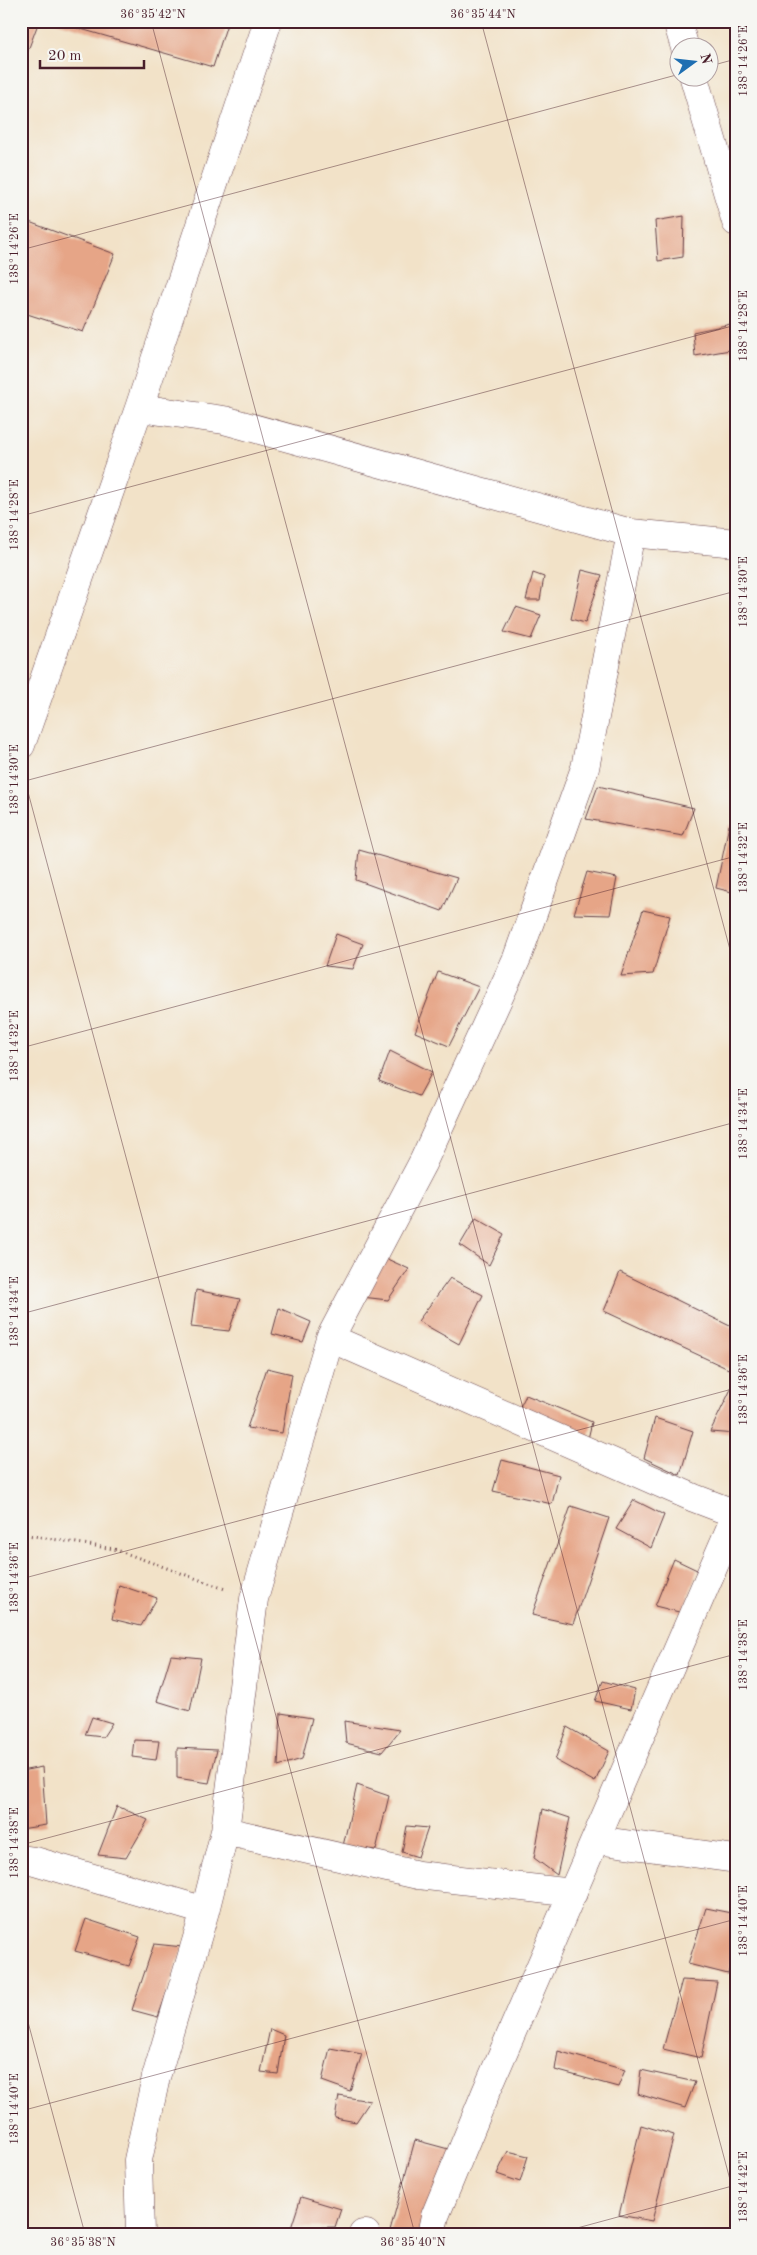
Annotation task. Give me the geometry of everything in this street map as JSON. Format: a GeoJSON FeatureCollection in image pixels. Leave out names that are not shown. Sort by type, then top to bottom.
{"type":"FeatureCollection","features":[{"type":"Feature","properties":{"kind":"street"},"geometry":{"type":"LineString","coordinates":[[21,745],[139,408],[268,21]]}},
{"type":"Feature","properties":{"kind":"street"},"geometry":{"type":"LineString","coordinates":[[677,21],[682,38]]}},
{"type":"Feature","properties":{"kind":"street"},"geometry":{"type":"LineString","coordinates":[[697,88],[736,222]]}},
{"type":"Feature","properties":{"kind":"street"},"geometry":{"type":"LineString","coordinates":[[139,408],[224,420],[631,533],[736,543]]}},
{"type":"Feature","properties":{"kind":"street"},"geometry":{"type":"LineString","coordinates":[[140,2234],[138,2160],[156,2077],[206,1911],[225,1831],[254,1599],[330,1338],[423,1162],[517,958],[585,768],[631,533]]}},
{"type":"Feature","properties":{"kind":"street"},"geometry":{"type":"LineString","coordinates":[[330,1338],[694,1498],[736,1514],[486,2092],[435,2216],[430,2234]]}},
{"type":"Feature","properties":{"kind":"street"},"geometry":{"type":"LineString","coordinates":[[225,1831],[418,1875],[573,1893]]}},
{"type":"Feature","properties":{"kind":"street"},"geometry":{"type":"LineString","coordinates":[[596,1840],[736,1859]]}},
{"type":"Feature","properties":{"kind":"street"},"geometry":{"type":"LineString","coordinates":[[21,1859],[35,1861],[206,1911]]}},
{"type":"Feature","properties":{"kind":"path"},"geometry":{"type":"LineString","coordinates":[[21,1534],[114,1549],[254,1599]]}},
{"type":"Feature","properties":{"kind":"building"},"geometry":{"type":"Polygon","coordinates":[[[21,21],[39,21],[21,69],[21,21]]]}},
{"type":"Feature","properties":{"kind":"building"},"geometry":{"type":"Polygon","coordinates":[[[53,21],[228,21],[213,67],[53,21]]]}},
{"type":"Feature","properties":{"kind":"building"},"geometry":{"type":"Polygon","coordinates":[[[684,216],[683,257],[658,261],[655,221],[684,216]]]}},
{"type":"Feature","properties":{"kind":"building"},"geometry":{"type":"Polygon","coordinates":[[[21,219],[115,254],[83,332],[21,312],[21,219]]]}},
{"type":"Feature","properties":{"kind":"building"},"geometry":{"type":"Polygon","coordinates":[[[736,323],[736,349],[695,356],[693,332],[736,323]]]}},
{"type":"Feature","properties":{"kind":"building"},"geometry":{"type":"Polygon","coordinates":[[[582,570],[602,575],[585,623],[571,619],[582,570]]]}},
{"type":"Feature","properties":{"kind":"building"},"geometry":{"type":"Polygon","coordinates":[[[533,573],[544,577],[540,600],[526,600],[533,573]]]}},
{"type":"Feature","properties":{"kind":"building"},"geometry":{"type":"Polygon","coordinates":[[[516,607],[541,615],[531,639],[504,632],[516,607]]]}},
{"type":"Feature","properties":{"kind":"building"},"geometry":{"type":"Polygon","coordinates":[[[598,786],[694,808],[683,836],[586,819],[598,786]]]}},
{"type":"Feature","properties":{"kind":"building"},"geometry":{"type":"Polygon","coordinates":[[[729,825],[736,826],[736,893],[716,888],[729,825]]]}},
{"type":"Feature","properties":{"kind":"building"},"geometry":{"type":"Polygon","coordinates":[[[359,850],[457,878],[442,911],[356,880],[359,850]]]}},
{"type":"Feature","properties":{"kind":"building"},"geometry":{"type":"Polygon","coordinates":[[[587,872],[617,878],[610,915],[574,914],[587,872]]]}},
{"type":"Feature","properties":{"kind":"building"},"geometry":{"type":"Polygon","coordinates":[[[643,910],[670,916],[653,974],[621,976],[643,910]]]}},
{"type":"Feature","properties":{"kind":"building"},"geometry":{"type":"Polygon","coordinates":[[[336,934],[363,944],[353,969],[325,966],[336,934]]]}},
{"type":"Feature","properties":{"kind":"building"},"geometry":{"type":"Polygon","coordinates":[[[438,972],[479,987],[449,1046],[415,1032],[438,972]]]}},
{"type":"Feature","properties":{"kind":"building"},"geometry":{"type":"Polygon","coordinates":[[[390,1051],[432,1072],[419,1096],[379,1081],[390,1051]]]}},
{"type":"Feature","properties":{"kind":"building"},"geometry":{"type":"Polygon","coordinates":[[[476,1218],[504,1234],[489,1265],[460,1245],[476,1218]]]}},
{"type":"Feature","properties":{"kind":"building"},"geometry":{"type":"Polygon","coordinates":[[[385,1258],[409,1269],[388,1300],[362,1297],[385,1258]]]}},
{"type":"Feature","properties":{"kind":"building"},"geometry":{"type":"Polygon","coordinates":[[[620,1272],[736,1329],[735,1372],[604,1311],[620,1272]]]}},
{"type":"Feature","properties":{"kind":"building"},"geometry":{"type":"Polygon","coordinates":[[[450,1278],[483,1295],[459,1344],[418,1321],[450,1278]]]}},
{"type":"Feature","properties":{"kind":"building"},"geometry":{"type":"Polygon","coordinates":[[[196,1290],[240,1299],[229,1331],[191,1327],[196,1290]]]}},
{"type":"Feature","properties":{"kind":"building"},"geometry":{"type":"Polygon","coordinates":[[[279,1308],[311,1322],[303,1342],[272,1334],[279,1308]]]}},
{"type":"Feature","properties":{"kind":"building"},"geometry":{"type":"Polygon","coordinates":[[[267,1368],[292,1374],[282,1433],[247,1428],[267,1368]]]}},
{"type":"Feature","properties":{"kind":"building"},"geometry":{"type":"Polygon","coordinates":[[[733,1385],[736,1385],[736,1434],[710,1432],[733,1385]]]}},
{"type":"Feature","properties":{"kind":"building"},"geometry":{"type":"Polygon","coordinates":[[[526,1395],[592,1422],[588,1439],[517,1413],[526,1395]]]}},
{"type":"Feature","properties":{"kind":"building"},"geometry":{"type":"Polygon","coordinates":[[[655,1418],[693,1431],[680,1475],[644,1458],[655,1418]]]}},
{"type":"Feature","properties":{"kind":"building"},"geometry":{"type":"Polygon","coordinates":[[[502,1460],[559,1475],[552,1504],[493,1491],[502,1460]]]}},
{"type":"Feature","properties":{"kind":"building"},"geometry":{"type":"Polygon","coordinates":[[[634,1500],[664,1515],[651,1548],[616,1529],[634,1500]]]}},
{"type":"Feature","properties":{"kind":"building"},"geometry":{"type":"Polygon","coordinates":[[[571,1506],[609,1518],[573,1624],[532,1615],[571,1506]]]}},
{"type":"Feature","properties":{"kind":"building"},"geometry":{"type":"Polygon","coordinates":[[[674,1559],[697,1570],[683,1613],[655,1606],[674,1559]]]}},
{"type":"Feature","properties":{"kind":"building"},"geometry":{"type":"Polygon","coordinates":[[[119,1585],[157,1598],[141,1626],[112,1619],[119,1585]]]}},
{"type":"Feature","properties":{"kind":"building"},"geometry":{"type":"Polygon","coordinates":[[[171,1655],[201,1658],[190,1711],[157,1701],[171,1655]]]}},
{"type":"Feature","properties":{"kind":"building"},"geometry":{"type":"Polygon","coordinates":[[[603,1681],[635,1690],[631,1709],[595,1701],[603,1681]]]}},
{"type":"Feature","properties":{"kind":"building"},"geometry":{"type":"Polygon","coordinates":[[[281,1713],[312,1718],[302,1759],[278,1766],[281,1713]]]}},
{"type":"Feature","properties":{"kind":"building"},"geometry":{"type":"Polygon","coordinates":[[[92,1717],[112,1723],[103,1737],[85,1735],[92,1717]]]}},
{"type":"Feature","properties":{"kind":"building"},"geometry":{"type":"Polygon","coordinates":[[[344,1721],[400,1730],[382,1752],[346,1743],[344,1721]]]}},
{"type":"Feature","properties":{"kind":"building"},"geometry":{"type":"Polygon","coordinates":[[[567,1727],[609,1751],[595,1782],[555,1760],[567,1727]]]}},
{"type":"Feature","properties":{"kind":"building"},"geometry":{"type":"Polygon","coordinates":[[[134,1740],[159,1741],[156,1760],[132,1757],[134,1740]]]}},
{"type":"Feature","properties":{"kind":"building"},"geometry":{"type":"Polygon","coordinates":[[[177,1748],[217,1750],[209,1783],[177,1778],[177,1748]]]}},
{"type":"Feature","properties":{"kind":"building"},"geometry":{"type":"Polygon","coordinates":[[[42,1767],[46,1825],[21,1829],[21,1771],[42,1767]]]}},
{"type":"Feature","properties":{"kind":"building"},"geometry":{"type":"Polygon","coordinates":[[[357,1785],[389,1796],[376,1850],[343,1846],[357,1785]]]}},
{"type":"Feature","properties":{"kind":"building"},"geometry":{"type":"Polygon","coordinates":[[[117,1806],[148,1820],[126,1858],[98,1855],[117,1806]]]}},
{"type":"Feature","properties":{"kind":"building"},"geometry":{"type":"Polygon","coordinates":[[[543,1809],[570,1818],[557,1875],[534,1858],[543,1809]]]}},
{"type":"Feature","properties":{"kind":"building"},"geometry":{"type":"Polygon","coordinates":[[[407,1826],[428,1828],[418,1857],[402,1852],[407,1826]]]}},
{"type":"Feature","properties":{"kind":"building"},"geometry":{"type":"Polygon","coordinates":[[[706,1908],[736,1914],[736,1945],[728,1974],[688,1964],[706,1908]]]}},
{"type":"Feature","properties":{"kind":"building"},"geometry":{"type":"Polygon","coordinates":[[[86,1919],[140,1937],[129,1966],[75,1951],[86,1919]]]}},
{"type":"Feature","properties":{"kind":"building"},"geometry":{"type":"Polygon","coordinates":[[[154,1944],[183,1947],[158,2017],[132,2010],[154,1944]]]}},
{"type":"Feature","properties":{"kind":"building"},"geometry":{"type":"Polygon","coordinates":[[[682,1980],[717,1982],[701,2058],[663,2049],[682,1980]]]}},
{"type":"Feature","properties":{"kind":"building"},"geometry":{"type":"Polygon","coordinates":[[[270,2029],[284,2035],[278,2074],[261,2072],[270,2029]]]}},
{"type":"Feature","properties":{"kind":"building"},"geometry":{"type":"Polygon","coordinates":[[[330,2048],[362,2054],[350,2091],[322,2081],[330,2048]]]}},
{"type":"Feature","properties":{"kind":"building"},"geometry":{"type":"Polygon","coordinates":[[[558,2051],[625,2070],[618,2087],[555,2070],[558,2051]]]}},
{"type":"Feature","properties":{"kind":"building"},"geometry":{"type":"Polygon","coordinates":[[[641,2070],[695,2082],[685,2108],[638,2094],[641,2070]]]}},
{"type":"Feature","properties":{"kind":"building"},"geometry":{"type":"Polygon","coordinates":[[[339,2096],[370,2101],[356,2122],[335,2118],[339,2096]]]}},
{"type":"Feature","properties":{"kind":"building"},"geometry":{"type":"Polygon","coordinates":[[[641,2125],[674,2135],[652,2221],[619,2215],[641,2125]]]}},
{"type":"Feature","properties":{"kind":"building"},"geometry":{"type":"Polygon","coordinates":[[[415,2140],[452,2150],[423,2234],[389,2234],[415,2140]]]}},
{"type":"Feature","properties":{"kind":"building"},"geometry":{"type":"Polygon","coordinates":[[[508,2151],[528,2156],[520,2182],[497,2174],[508,2151]]]}},
{"type":"Feature","properties":{"kind":"building"},"geometry":{"type":"Polygon","coordinates":[[[301,2197],[341,2209],[335,2227],[291,2228],[301,2197]]]}}]}
